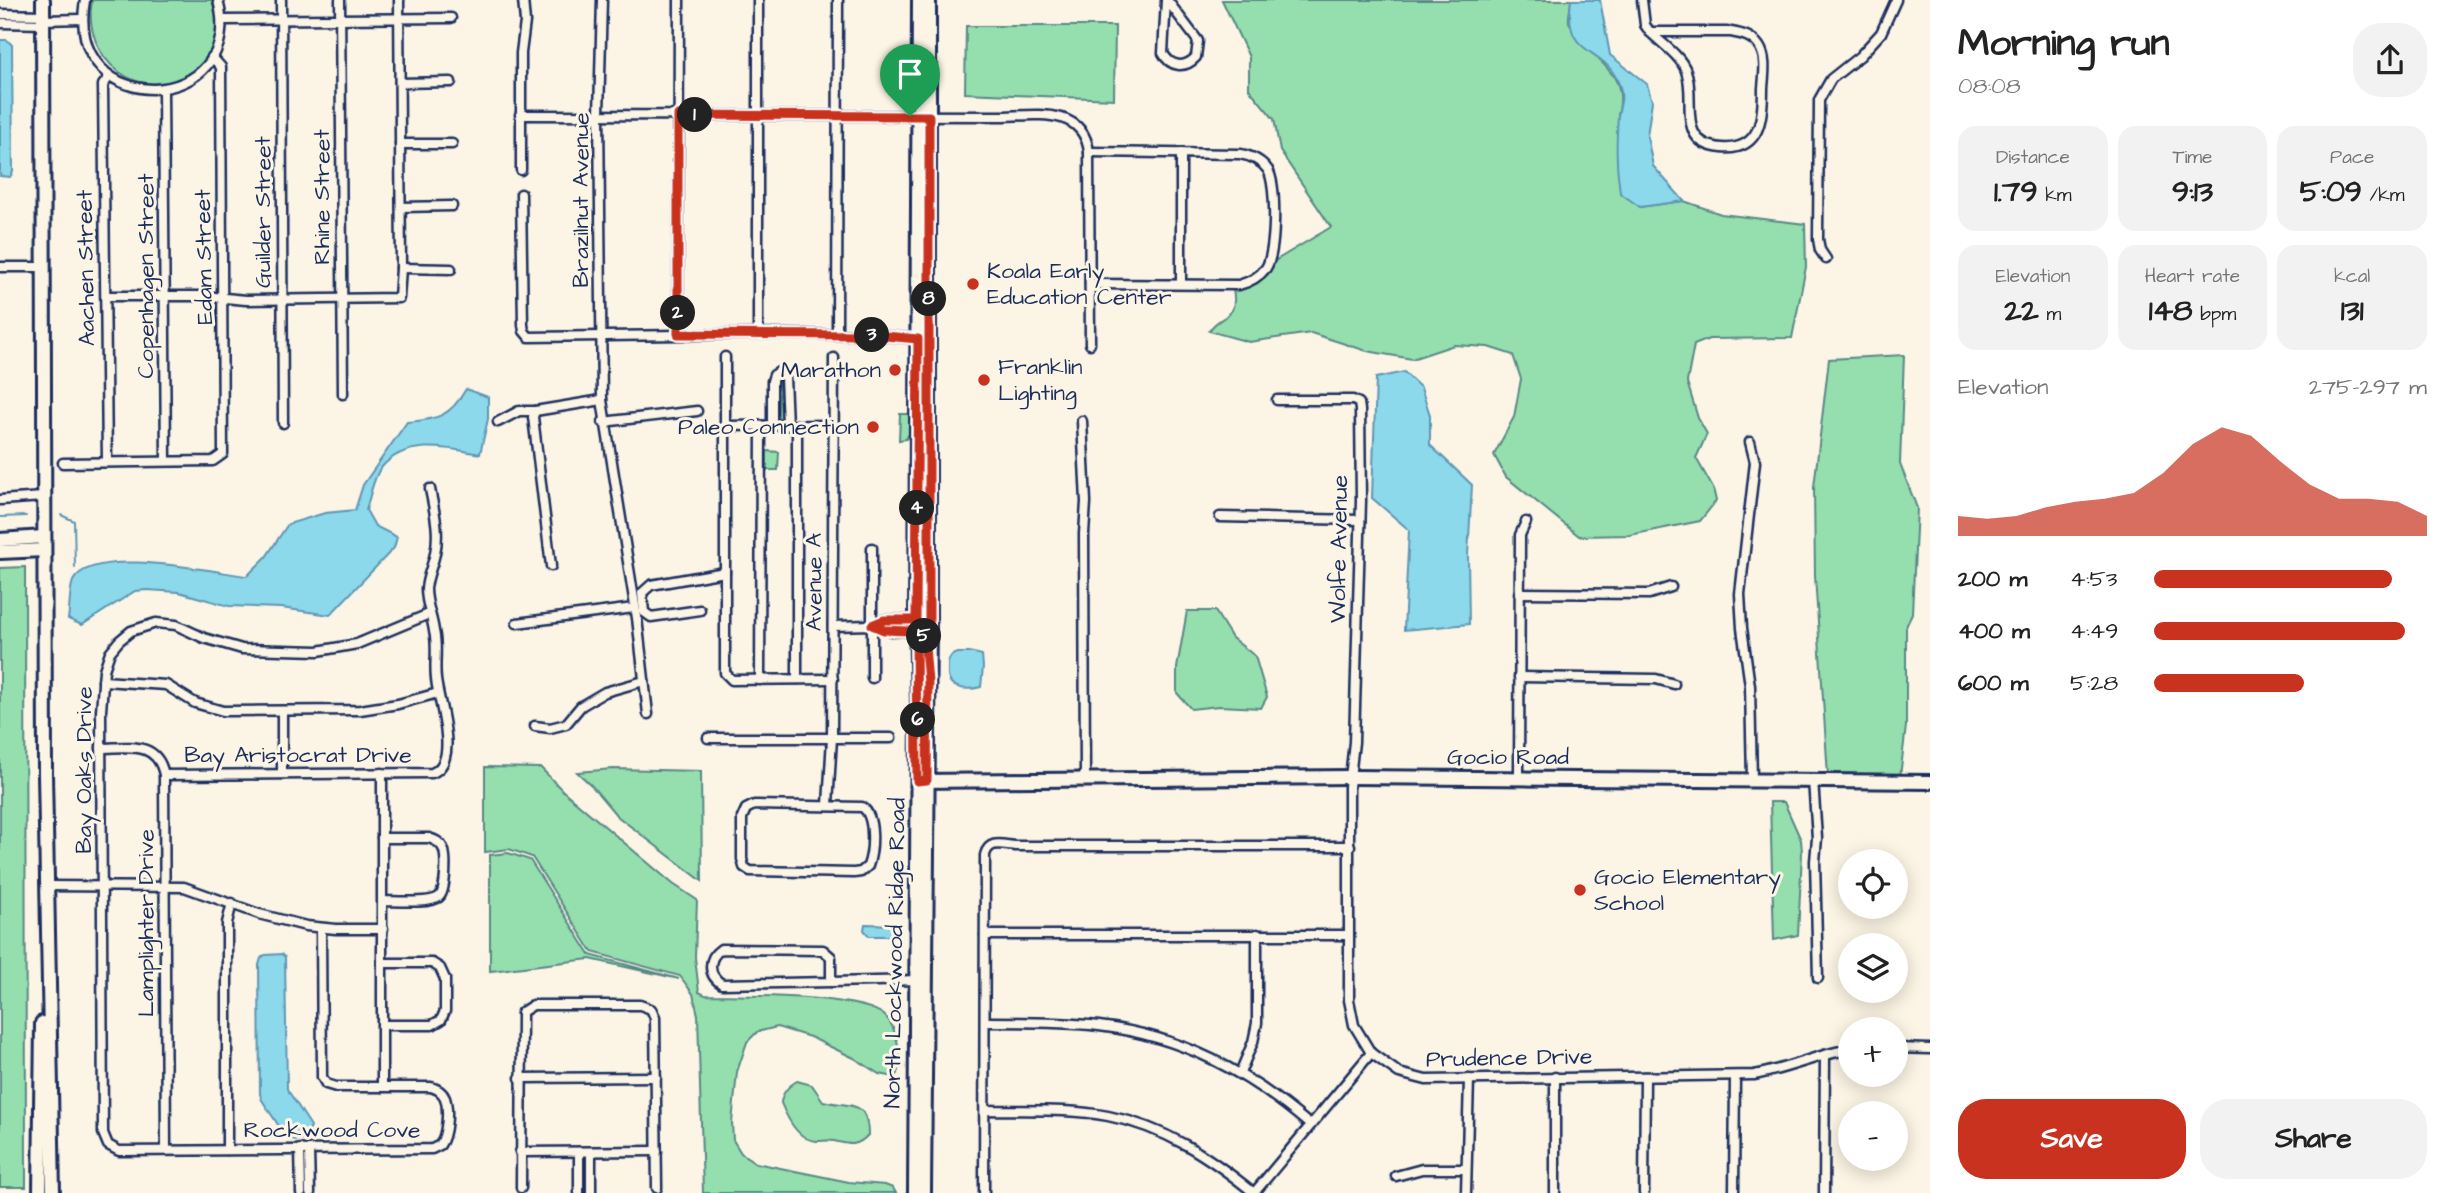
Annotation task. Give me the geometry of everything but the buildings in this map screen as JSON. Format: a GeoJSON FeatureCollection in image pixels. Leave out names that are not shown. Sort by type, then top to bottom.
{"type":"FeatureCollection","features":[{"type":"Feature","properties":{"kind":"main road"},"geometry":{"type":"LineString","coordinates":[[43,0],[46,886],[53,1193]]}},
{"type":"Feature","properties":{"kind":"main road","name":"North Lockwood Ridge Road"},"geometry":{"type":"LineString","coordinates":[[919,0],[924,116]]}},
{"type":"Feature","properties":{"kind":"main road","name":"North Lockwood Ridge Road"},"geometry":{"type":"LineString","coordinates":[[924,1193],[921,627],[924,116],[929,0]]}},
{"type":"Feature","properties":{"kind":"main road"},"geometry":{"type":"LineString","coordinates":[[0,540],[44,543]]}},
{"type":"Feature","properties":{"kind":"main road"},"geometry":{"type":"LineString","coordinates":[[0,552],[44,543]]}},
{"type":"Feature","properties":{"kind":"main road","name":"North Lockwood Ridge Road"},"geometry":{"type":"LineString","coordinates":[[921,627],[928,682],[922,781]]}},
{"type":"Feature","properties":{"kind":"main road","name":"Gocio Road"},"geometry":{"type":"LineString","coordinates":[[922,781],[1351,777],[1930,782]]}},
{"type":"Feature","properties":{"kind":"main road"},"geometry":{"type":"LineString","coordinates":[[40,1193],[46,886]]}},
{"type":"Feature","properties":{"kind":"main road","name":"North Lockwood Ridge Road"},"geometry":{"type":"LineString","coordinates":[[915,1193],[921,980]]}},
{"type":"Feature","properties":{"kind":"street"},"geometry":{"type":"LineString","coordinates":[[85,0],[81,19],[89,51],[110,76],[134,87],[163,90],[192,77],[212,57],[220,42],[222,20],[218,0]]}},
{"type":"Feature","properties":{"kind":"street","name":"Guilder Street"},"geometry":{"type":"LineString","coordinates":[[281,0],[283,423]]}},
{"type":"Feature","properties":{"kind":"street","name":"Rhine Street"},"geometry":{"type":"LineString","coordinates":[[340,0],[343,394]]}},
{"type":"Feature","properties":{"kind":"street"},"geometry":{"type":"LineString","coordinates":[[106,296],[283,300],[399,298],[399,0]]}},
{"type":"Feature","properties":{"kind":"street"},"geometry":{"type":"LineString","coordinates":[[520,170],[521,53],[525,22],[523,0]]}},
{"type":"Feature","properties":{"kind":"street","name":"Brazilnut Avenue"},"geometry":{"type":"LineString","coordinates":[[602,0],[599,114],[603,422],[634,608],[648,715]]}},
{"type":"Feature","properties":{"kind":"street"},"geometry":{"type":"LineString","coordinates":[[678,334],[679,0]]}},
{"type":"Feature","properties":{"kind":"street"},"geometry":{"type":"LineString","coordinates":[[758,0],[758,334]]}},
{"type":"Feature","properties":{"kind":"street"},"geometry":{"type":"LineString","coordinates":[[837,335],[838,0]]}},
{"type":"Feature","properties":{"kind":"street"},"geometry":{"type":"LineString","coordinates":[[1166,0],[1198,41],[1196,57],[1186,64],[1174,65],[1163,53],[1166,0]]}},
{"type":"Feature","properties":{"kind":"street"},"geometry":{"type":"LineString","coordinates":[[1642,0],[1645,25],[1650,32],[1683,64],[1688,73],[1689,123],[1694,133],[1712,146],[1738,147],[1748,142],[1761,124],[1763,113],[1764,65],[1758,46],[1742,34],[1731,32],[1650,32]]}},
{"type":"Feature","properties":{"kind":"street"},"geometry":{"type":"LineString","coordinates":[[1826,259],[1820,250],[1818,239],[1819,100],[1831,79],[1860,56],[1881,33],[1892,14],[1896,0]]}},
{"type":"Feature","properties":{"kind":"street"},"geometry":{"type":"LineString","coordinates":[[0,14],[43,20]]}},
{"type":"Feature","properties":{"kind":"street"},"geometry":{"type":"LineString","coordinates":[[222,20],[451,18]]}},
{"type":"Feature","properties":{"kind":"street"},"geometry":{"type":"LineString","coordinates":[[0,23],[81,19]]}},
{"type":"Feature","properties":{"kind":"street","name":"Edam Street"},"geometry":{"type":"LineString","coordinates":[[166,461],[213,461],[221,458],[225,450],[221,67],[212,57]]}},
{"type":"Feature","properties":{"kind":"street","name":"Aachen Street"},"geometry":{"type":"LineString","coordinates":[[107,462],[103,85],[110,76]]}},
{"type":"Feature","properties":{"kind":"street"},"geometry":{"type":"LineString","coordinates":[[400,83],[451,82]]}},
{"type":"Feature","properties":{"kind":"street","name":"Copenhagen Street"},"geometry":{"type":"LineString","coordinates":[[163,90],[166,461]]}},
{"type":"Feature","properties":{"kind":"street"},"geometry":{"type":"LineString","coordinates":[[520,115],[758,114],[1066,118],[1083,130],[1089,152],[1090,344]]}},
{"type":"Feature","properties":{"kind":"street"},"geometry":{"type":"LineString","coordinates":[[400,144],[452,144]]}},
{"type":"Feature","properties":{"kind":"street"},"geometry":{"type":"LineString","coordinates":[[1089,152],[1240,154],[1259,160],[1271,177],[1273,234],[1271,258],[1266,268],[1249,282],[1239,285],[1090,284]]}},
{"type":"Feature","properties":{"kind":"street"},"geometry":{"type":"LineString","coordinates":[[1181,153],[1181,284]]}},
{"type":"Feature","properties":{"kind":"street"},"geometry":{"type":"LineString","coordinates":[[522,194],[523,325],[526,335],[531,338],[758,334],[874,335],[923,339]]}},
{"type":"Feature","properties":{"kind":"street"},"geometry":{"type":"LineString","coordinates":[[401,207],[452,206]]}},
{"type":"Feature","properties":{"kind":"street"},"geometry":{"type":"LineString","coordinates":[[0,267],[44,267]]}},
{"type":"Feature","properties":{"kind":"street"},"geometry":{"type":"LineString","coordinates":[[401,268],[452,269]]}},
{"type":"Feature","properties":{"kind":"street"},"geometry":{"type":"LineString","coordinates":[[725,357],[724,671],[728,678],[832,680]]}},
{"type":"Feature","properties":{"kind":"street","name":"Avenue A"},"geometry":{"type":"LineString","coordinates":[[828,805],[832,738],[834,358]]}},
{"type":"Feature","properties":{"kind":"street"},"geometry":{"type":"LineString","coordinates":[[772,425],[772,381],[774,375],[779,372],[785,374],[787,425]]}},
{"type":"Feature","properties":{"kind":"street"},"geometry":{"type":"LineString","coordinates":[[498,422],[519,411],[535,411],[602,400]]}},
{"type":"Feature","properties":{"kind":"street","name":"Wolfe Avenue"},"geometry":{"type":"LineString","coordinates":[[1278,400],[1353,400],[1359,403],[1359,520],[1351,777]]}},
{"type":"Feature","properties":{"kind":"street"},"geometry":{"type":"LineString","coordinates":[[535,411],[533,416],[551,566]]}},
{"type":"Feature","properties":{"kind":"street"},"geometry":{"type":"LineString","coordinates":[[603,422],[697,411]]}},
{"type":"Feature","properties":{"kind":"street"},"geometry":{"type":"LineString","coordinates":[[1082,421],[1086,502],[1085,778]]}},
{"type":"Feature","properties":{"kind":"street"},"geometry":{"type":"LineString","coordinates":[[760,680],[761,425]]}},
{"type":"Feature","properties":{"kind":"street"},"geometry":{"type":"LineString","coordinates":[[797,425],[797,679]]}},
{"type":"Feature","properties":{"kind":"street"},"geometry":{"type":"LineString","coordinates":[[725,426],[833,425]]}},
{"type":"Feature","properties":{"kind":"street"},"geometry":{"type":"LineString","coordinates":[[1750,442],[1755,462],[1740,594],[1750,687],[1752,780]]}},
{"type":"Feature","properties":{"kind":"street"},"geometry":{"type":"LineString","coordinates":[[63,463],[166,461]]}},
{"type":"Feature","properties":{"kind":"street","name":"Bay Aristocrat Drive"},"geometry":{"type":"LineString","coordinates":[[164,775],[432,773],[443,765],[445,725],[438,693],[435,632],[429,614],[426,584],[437,538],[430,489]]}},
{"type":"Feature","properties":{"kind":"street"},"geometry":{"type":"LineString","coordinates":[[0,500],[43,497]]}},
{"type":"Feature","properties":{"kind":"street"},"geometry":{"type":"LineString","coordinates":[[1220,517],[1359,520]]}},
{"type":"Feature","properties":{"kind":"street"},"geometry":{"type":"LineString","coordinates":[[1519,778],[1520,535],[1526,522]]}},
{"type":"Feature","properties":{"kind":"street"},"geometry":{"type":"LineString","coordinates":[[872,678],[873,548]]}},
{"type":"Feature","properties":{"kind":"street"},"geometry":{"type":"LineString","coordinates":[[700,610],[651,617],[644,612],[642,593],[651,585],[725,572]]}},
{"type":"Feature","properties":{"kind":"street"},"geometry":{"type":"LineString","coordinates":[[1519,593],[1649,594],[1671,587]]}},
{"type":"Feature","properties":{"kind":"street"},"geometry":{"type":"LineString","coordinates":[[517,623],[634,608]]}},
{"type":"Feature","properties":{"kind":"street","name":"Bay Oaks Drive"},"geometry":{"type":"LineString","coordinates":[[108,1145],[103,1133],[101,748],[103,681],[106,662],[116,645],[131,631],[144,625],[164,623],[242,649],[317,650],[357,644],[429,614]]}},
{"type":"Feature","properties":{"kind":"street"},"geometry":{"type":"LineString","coordinates":[[833,626],[872,625],[884,620],[921,627]]}},
{"type":"Feature","properties":{"kind":"street"},"geometry":{"type":"LineString","coordinates":[[1519,677],[1656,679],[1674,684]]}},
{"type":"Feature","properties":{"kind":"street"},"geometry":{"type":"LineString","coordinates":[[103,681],[166,685],[195,703],[217,711],[360,710],[398,704],[438,693]]}},
{"type":"Feature","properties":{"kind":"street"},"geometry":{"type":"LineString","coordinates":[[535,726],[550,728],[566,724],[581,706],[606,692],[644,681]]}},
{"type":"Feature","properties":{"kind":"street"},"geometry":{"type":"LineString","coordinates":[[282,712],[282,774]]}},
{"type":"Feature","properties":{"kind":"street"},"geometry":{"type":"LineString","coordinates":[[708,738],[891,738]]}},
{"type":"Feature","properties":{"kind":"street"},"geometry":{"type":"LineString","coordinates":[[101,748],[146,750],[159,758],[164,775]]}},
{"type":"Feature","properties":{"kind":"street"},"geometry":{"type":"LineString","coordinates":[[321,929],[322,1077],[326,1083],[336,1087],[382,1087],[382,773]]}},
{"type":"Feature","properties":{"kind":"street","name":"Lamplighter Drive"},"geometry":{"type":"LineString","coordinates":[[164,775],[166,1150]]}},
{"type":"Feature","properties":{"kind":"street","name":"Prudence Drive"},"geometry":{"type":"LineString","coordinates":[[1351,777],[1348,935],[1352,1019],[1360,1039],[1371,1053],[1389,1068],[1426,1080],[1735,1076],[1776,1071],[1838,1052]]}},
{"type":"Feature","properties":{"kind":"street"},"geometry":{"type":"LineString","coordinates":[[1813,780],[1817,838],[1815,861],[1818,978]]}},
{"type":"Feature","properties":{"kind":"street"},"geometry":{"type":"LineString","coordinates":[[754,805],[828,805],[867,809],[870,861],[865,869],[854,873],[753,872],[744,867],[742,818],[746,809],[754,805]]}},
{"type":"Feature","properties":{"kind":"street"},"geometry":{"type":"LineString","coordinates":[[382,838],[429,838],[436,840],[444,852],[443,892],[436,899],[383,901]]}},
{"type":"Feature","properties":{"kind":"street"},"geometry":{"type":"LineString","coordinates":[[984,1193],[985,855],[992,844],[1349,846]]}},
{"type":"Feature","properties":{"kind":"street"},"geometry":{"type":"LineString","coordinates":[[46,886],[164,885],[194,889],[281,920],[321,929],[383,929]]}},
{"type":"Feature","properties":{"kind":"street"},"geometry":{"type":"LineString","coordinates":[[227,1150],[227,923],[232,903]]}},
{"type":"Feature","properties":{"kind":"street"},"geometry":{"type":"LineString","coordinates":[[1240,1073],[1256,1033],[1257,933]]}},
{"type":"Feature","properties":{"kind":"street"},"geometry":{"type":"LineString","coordinates":[[985,935],[1348,935]]}},
{"type":"Feature","properties":{"kind":"street"},"geometry":{"type":"LineString","coordinates":[[831,982],[831,957],[823,950],[721,948],[711,962],[713,977],[722,984],[831,982],[921,980]]}},
{"type":"Feature","properties":{"kind":"street"},"geometry":{"type":"LineString","coordinates":[[383,963],[432,963],[440,968],[445,978],[445,1012],[441,1020],[432,1025],[383,1025]]}},
{"type":"Feature","properties":{"kind":"street"},"geometry":{"type":"LineString","coordinates":[[521,1188],[520,1019],[522,1012],[533,1004],[646,1005],[652,1009],[655,1018],[657,1188]]}},
{"type":"Feature","properties":{"kind":"street"},"geometry":{"type":"LineString","coordinates":[[985,1022],[1070,1024],[1126,1030],[1185,1047],[1240,1073],[1279,1099],[1310,1125]]}},
{"type":"Feature","properties":{"kind":"street"},"geometry":{"type":"LineString","coordinates":[[1908,1048],[1930,1049]]}},
{"type":"Feature","properties":{"kind":"street"},"geometry":{"type":"LineString","coordinates":[[985,1110],[1069,1111],[1124,1120],[1155,1130],[1198,1151],[1254,1193],[1371,1053]]}},
{"type":"Feature","properties":{"kind":"street"},"geometry":{"type":"LineString","coordinates":[[1824,1193],[1825,1055]]}},
{"type":"Feature","properties":{"kind":"street"},"geometry":{"type":"LineString","coordinates":[[1734,1193],[1735,1076]]}},
{"type":"Feature","properties":{"kind":"street"},"geometry":{"type":"LineString","coordinates":[[520,1078],[656,1077]]}},
{"type":"Feature","properties":{"kind":"street"},"geometry":{"type":"LineString","coordinates":[[1555,1077],[1555,1193]]}},
{"type":"Feature","properties":{"kind":"street"},"geometry":{"type":"LineString","coordinates":[[1644,1193],[1645,1077]]}},
{"type":"Feature","properties":{"kind":"street"},"geometry":{"type":"LineString","coordinates":[[1466,1193],[1469,1079]]}},
{"type":"Feature","properties":{"kind":"street","name":"Rockwood Cove"},"geometry":{"type":"LineString","coordinates":[[108,1145],[119,1151],[432,1149],[440,1145],[445,1134],[446,1101],[441,1093],[431,1087],[382,1087]]}},
{"type":"Feature","properties":{"kind":"street"},"geometry":{"type":"LineString","coordinates":[[301,1193],[305,1149]]}},
{"type":"Feature","properties":{"kind":"street"},"geometry":{"type":"LineString","coordinates":[[305,1149],[310,1193]]}},
{"type":"Feature","properties":{"kind":"street"},"geometry":{"type":"LineString","coordinates":[[520,1152],[657,1152]]}},
{"type":"Feature","properties":{"kind":"street"},"geometry":{"type":"LineString","coordinates":[[579,1152],[579,1193]]}},
{"type":"Feature","properties":{"kind":"street"},"geometry":{"type":"LineString","coordinates":[[591,1152],[591,1193]]}},
{"type":"Feature","properties":{"kind":"street"},"geometry":{"type":"LineString","coordinates":[[1395,1176],[1422,1169],[1466,1169]]}},
{"type":"Feature","properties":{"kind":"green space"},"geometry":{"type":"Polygon","coordinates":[[[92,0],[215,0],[215,48],[199,67],[173,81],[153,84],[135,80],[118,72],[105,58],[96,41],[91,22],[92,0]]]}},
{"type":"Feature","properties":{"kind":"green space"},"geometry":{"type":"Polygon","coordinates":[[[1222,0],[1571,0],[1570,24],[1616,79],[1620,101],[1618,115],[1640,207],[1684,201],[1721,214],[1805,224],[1806,267],[1792,338],[1709,339],[1694,345],[1687,382],[1698,418],[1707,434],[1696,458],[1713,488],[1716,501],[1700,521],[1630,535],[1579,536],[1506,477],[1494,455],[1514,417],[1521,379],[1513,355],[1488,347],[1454,345],[1412,359],[1367,351],[1311,333],[1249,342],[1209,331],[1231,312],[1233,289],[1250,286],[1260,280],[1273,262],[1331,227],[1280,151],[1274,119],[1249,89],[1249,57],[1222,0]]]}},
{"type":"Feature","properties":{"kind":"green space"},"geometry":{"type":"Polygon","coordinates":[[[966,26],[1115,26],[1114,99],[965,93],[966,26]]]}},
{"type":"Feature","properties":{"kind":"green space"},"geometry":{"type":"Polygon","coordinates":[[[1904,355],[1900,464],[1917,508],[1912,613],[1906,627],[1906,726],[1900,777],[1828,776],[1815,576],[1814,487],[1829,359],[1904,355]]]}},
{"type":"Feature","properties":{"kind":"green space"},"geometry":{"type":"Polygon","coordinates":[[[779,377],[782,379],[781,419],[775,417],[775,381],[779,377]]]}},
{"type":"Feature","properties":{"kind":"green space"},"geometry":{"type":"Polygon","coordinates":[[[900,414],[909,414],[909,434],[906,439],[899,440],[900,414]]]}},
{"type":"Feature","properties":{"kind":"green space"},"geometry":{"type":"Polygon","coordinates":[[[767,451],[779,452],[778,470],[767,470],[767,451]]]}},
{"type":"Feature","properties":{"kind":"green space"},"geometry":{"type":"Polygon","coordinates":[[[25,567],[26,1187],[0,1187],[0,568],[25,567]]]}},
{"type":"Feature","properties":{"kind":"green space"},"geometry":{"type":"Polygon","coordinates":[[[1187,611],[1215,611],[1232,638],[1255,656],[1267,697],[1261,708],[1219,706],[1191,709],[1177,693],[1177,668],[1187,611]]]}},
{"type":"Feature","properties":{"kind":"green space"},"geometry":{"type":"Polygon","coordinates":[[[485,767],[541,768],[563,791],[673,884],[697,900],[695,957],[699,992],[705,995],[827,1000],[872,1009],[888,1019],[898,1045],[899,1066],[895,1077],[879,1074],[854,1058],[810,1037],[777,1027],[757,1032],[747,1042],[737,1072],[732,1123],[733,1140],[741,1153],[756,1163],[849,1182],[885,1185],[893,1188],[896,1193],[703,1193],[698,1015],[693,994],[680,976],[592,952],[532,857],[509,849],[485,852],[485,767]]]}},
{"type":"Feature","properties":{"kind":"green space"},"geometry":{"type":"Polygon","coordinates":[[[613,769],[701,771],[702,881],[617,816],[577,772],[613,769]]]}},
{"type":"Feature","properties":{"kind":"green space"},"geometry":{"type":"Polygon","coordinates":[[[1770,802],[1784,802],[1801,840],[1802,852],[1798,935],[1774,940],[1770,802]]]}},
{"type":"Feature","properties":{"kind":"green space"},"geometry":{"type":"Polygon","coordinates":[[[508,853],[530,860],[590,955],[679,979],[590,959],[490,971],[490,855],[508,853]]]}},
{"type":"Feature","properties":{"kind":"green space"},"geometry":{"type":"Polygon","coordinates":[[[797,1081],[812,1085],[823,1101],[861,1110],[865,1115],[868,1135],[860,1142],[852,1144],[810,1140],[804,1137],[790,1122],[781,1103],[786,1090],[797,1081]]]}},
{"type":"Feature","properties":{"kind":"water"},"geometry":{"type":"Polygon","coordinates":[[[1571,0],[1600,0],[1610,55],[1647,84],[1652,101],[1647,136],[1653,166],[1684,201],[1640,207],[1620,193],[1617,168],[1621,96],[1619,84],[1604,62],[1578,42],[1570,19],[1571,0]]]}},
{"type":"Feature","properties":{"kind":"water"},"geometry":{"type":"Polygon","coordinates":[[[0,40],[7,40],[12,45],[13,172],[10,177],[0,176],[0,40]]]}},
{"type":"Feature","properties":{"kind":"water"},"geometry":{"type":"Polygon","coordinates":[[[1404,372],[1421,388],[1430,415],[1430,445],[1472,485],[1468,555],[1469,624],[1404,630],[1409,530],[1372,498],[1376,378],[1404,372]]]}},
{"type":"Feature","properties":{"kind":"water"},"geometry":{"type":"Polygon","coordinates":[[[466,389],[488,397],[488,419],[480,454],[455,449],[415,449],[403,452],[381,468],[366,510],[375,526],[397,537],[394,548],[330,615],[281,608],[229,606],[179,592],[147,590],[135,591],[82,625],[68,619],[73,581],[84,570],[103,564],[182,566],[247,576],[266,557],[288,524],[325,513],[355,510],[363,485],[407,422],[442,415],[454,406],[466,389]]]}},
{"type":"Feature","properties":{"kind":"water"},"geometry":{"type":"Polygon","coordinates":[[[952,655],[982,655],[981,687],[969,689],[950,682],[949,661],[952,655]]]}},
{"type":"Feature","properties":{"kind":"water"},"geometry":{"type":"Polygon","coordinates":[[[865,924],[897,925],[900,932],[896,936],[869,936],[864,930],[865,924]]]}},
{"type":"Feature","properties":{"kind":"water"},"geometry":{"type":"Polygon","coordinates":[[[282,954],[285,957],[287,1089],[311,1126],[306,1138],[298,1140],[286,1137],[260,1094],[259,965],[265,955],[282,954]]]}},
{"type":"Feature","properties":{"kind":"waterway"},"geometry":{"type":"LineString","coordinates":[[61,515],[74,521],[75,567]]}},
{"type":"Feature","properties":{"kind":"waterway"},"geometry":{"type":"LineString","coordinates":[[0,517],[26,516]]}},
{"type":"Feature","properties":{"kind":"place","name":"Koala Early Education Center"},"geometry":{"type":"Point","coordinates":[973,284]}},
{"type":"Feature","properties":{"kind":"place","name":"Marathon"},"geometry":{"type":"Point","coordinates":[895,370]}},
{"type":"Feature","properties":{"kind":"place","name":"Franklin Lighting"},"geometry":{"type":"Point","coordinates":[984,380]}},
{"type":"Feature","properties":{"kind":"place","name":"Paleo Connection"},"geometry":{"type":"Point","coordinates":[873,427]}},
{"type":"Feature","properties":{"kind":"place","name":"Gocio Elementary School"},"geometry":{"type":"Point","coordinates":[1580,890]}},
{"type":"Feature","properties":{"kind":"route"},"geometry":{"type":"LineString","coordinates":[[910,116],[678,115],[678,334],[874,335],[918,339],[916,620],[890,619],[872,625],[891,631],[908,631],[909,631],[916,631],[923,631],[928,682],[927,780],[917,781],[916,631],[929,625],[929,116],[910,116]]}}]}
